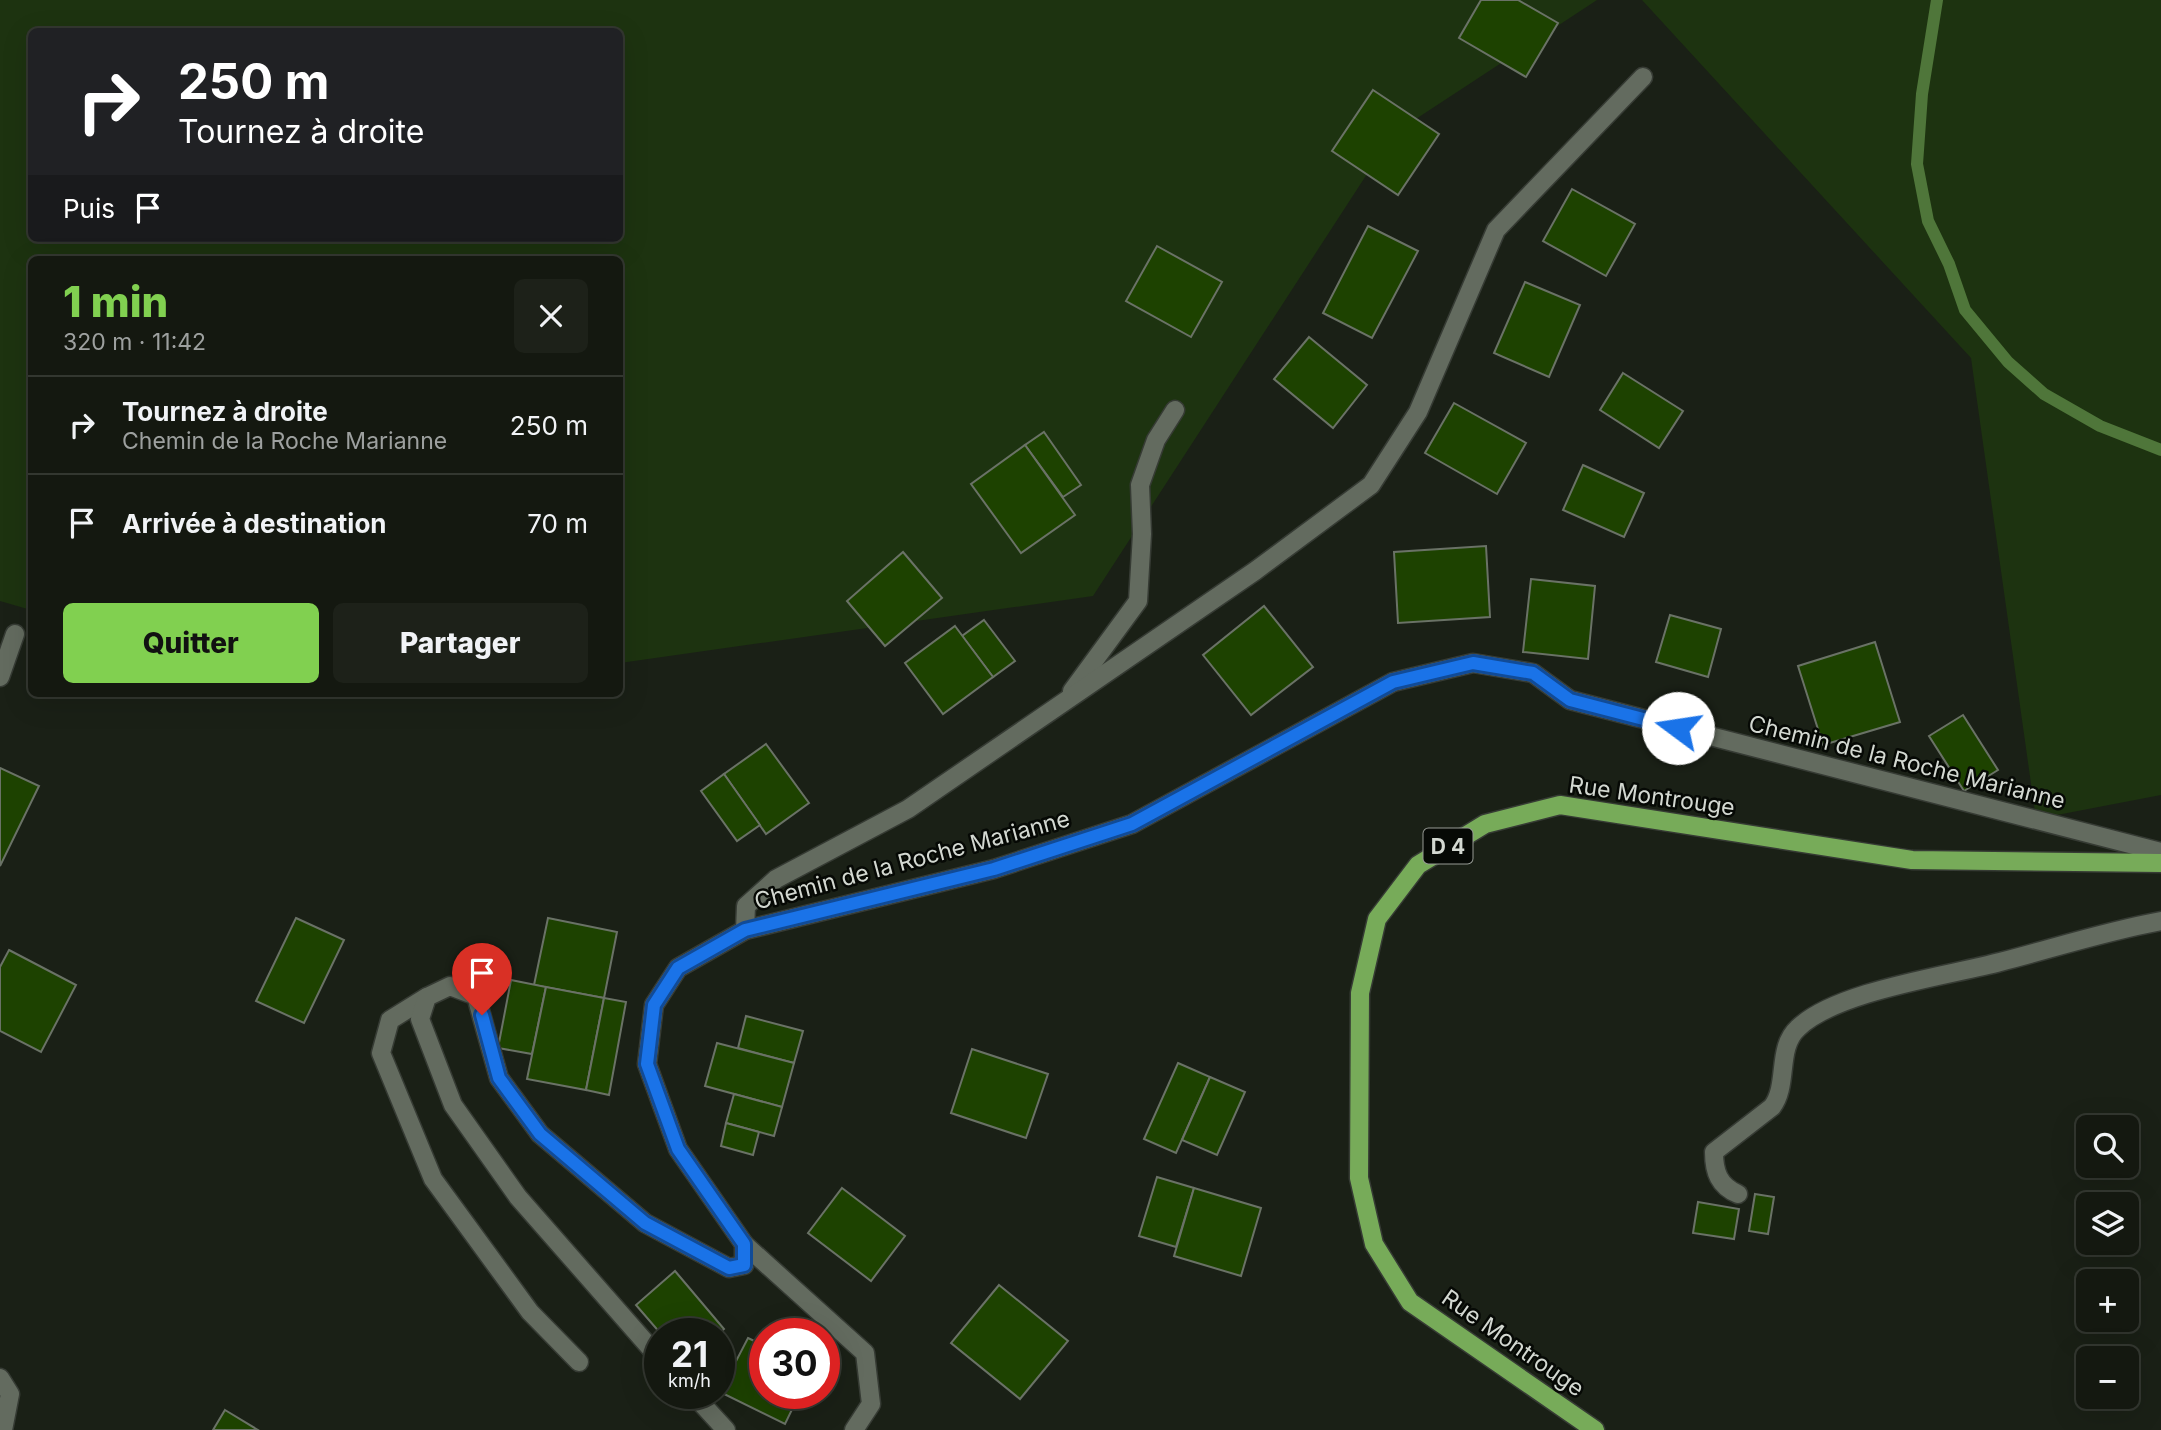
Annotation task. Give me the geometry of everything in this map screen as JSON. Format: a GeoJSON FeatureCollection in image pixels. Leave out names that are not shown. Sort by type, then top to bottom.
{"type":"FeatureCollection","features":[{"type":"Feature","properties":{"kind":"main road","name":"Rue Montrouge"},"geometry":{"type":"LineString","coordinates":[[1595,1430],[1410,1302],[1374,1244],[1359,1178],[1360,993],[1377,919],[1418,865],[1485,824],[1560,805],[1912,860],[2161,863]]}},
{"type":"Feature","properties":{"kind":"street"},"geometry":{"type":"LineString","coordinates":[[745,930],[746,906],[776,879],[908,809],[1255,571],[1371,485],[1418,412],[1496,230],[1643,77]]}},
{"type":"Feature","properties":{"kind":"street"},"geometry":{"type":"LineString","coordinates":[[1064,702],[1138,601],[1142,534],[1140,485],[1156,440],[1175,410]]}},
{"type":"Feature","properties":{"kind":"street"},"geometry":{"type":"LineString","coordinates":[[0,677],[15,634]]}},
{"type":"Feature","properties":{"kind":"street","name":"Chemin de la Roche Marianne"},"geometry":{"type":"LineString","coordinates":[[854,1430],[871,1404],[865,1353],[744,1244],[678,1149],[647,1064],[654,1005],[678,968],[745,930],[994,869],[1132,824],[1393,682],[1473,663],[1533,673],[1570,700],[2161,852]]}},
{"type":"Feature","properties":{"kind":"street"},"geometry":{"type":"LineString","coordinates":[[1738,1194],[1727,1189],[1714,1171],[1714,1152],[1766,1113],[1779,1098],[1786,1049],[1796,1029],[1817,1013],[1870,994],[2004,961],[2060,943],[2161,921]]}},
{"type":"Feature","properties":{"kind":"street"},"geometry":{"type":"LineString","coordinates":[[579,1362],[530,1312],[433,1179],[381,1052],[390,1020],[450,986],[476,996],[499,1078],[540,1134],[645,1223],[729,1268],[744,1265],[744,1244]]}},
{"type":"Feature","properties":{"kind":"street"},"geometry":{"type":"LineString","coordinates":[[427,998],[420,1020],[453,1105],[518,1197],[644,1341]]}},
{"type":"Feature","properties":{"kind":"street"},"geometry":{"type":"LineString","coordinates":[[0,1378],[10,1394],[3,1430]]}},
{"type":"Feature","properties":{"kind":"street"},"geometry":{"type":"LineString","coordinates":[[707,1409],[726,1430]]}},
{"type":"Feature","properties":{"kind":"green space"},"geometry":{"type":"Polygon","coordinates":[[[0,0],[1597,0],[1393,134],[1093,596],[623,663],[623,256],[28,256],[28,609],[0,601],[0,0]]]}},
{"type":"Feature","properties":{"kind":"green space"},"geometry":{"type":"Polygon","coordinates":[[[1642,0],[2161,0],[2161,795],[2036,819],[1971,358],[1642,0]]]}},
{"type":"Feature","properties":{"kind":"building"},"geometry":{"type":"Polygon","coordinates":[[[1481,0],[1518,0],[1558,23],[1526,77],[1459,38],[1481,0]]]}},
{"type":"Feature","properties":{"kind":"building"},"geometry":{"type":"Polygon","coordinates":[[[1373,90],[1439,134],[1398,195],[1332,151],[1373,90]]]}},
{"type":"Feature","properties":{"kind":"building"},"geometry":{"type":"Polygon","coordinates":[[[1572,189],[1635,224],[1606,276],[1543,241],[1572,189]]]}},
{"type":"Feature","properties":{"kind":"building"},"geometry":{"type":"Polygon","coordinates":[[[1368,226],[1418,251],[1372,338],[1323,313],[1368,226]]]}},
{"type":"Feature","properties":{"kind":"building"},"geometry":{"type":"Polygon","coordinates":[[[1157,246],[1222,282],[1191,337],[1126,301],[1157,246]]]}},
{"type":"Feature","properties":{"kind":"building"},"geometry":{"type":"Polygon","coordinates":[[[1525,282],[1580,305],[1549,377],[1494,353],[1525,282]]]}},
{"type":"Feature","properties":{"kind":"building"},"geometry":{"type":"Polygon","coordinates":[[[1309,337],[1367,385],[1333,428],[1274,379],[1309,337]]]}},
{"type":"Feature","properties":{"kind":"building"},"geometry":{"type":"Polygon","coordinates":[[[1623,373],[1683,411],[1659,448],[1600,410],[1623,373]]]}},
{"type":"Feature","properties":{"kind":"building"},"geometry":{"type":"Polygon","coordinates":[[[1454,403],[1526,443],[1497,494],[1425,453],[1454,403]]]}},
{"type":"Feature","properties":{"kind":"building"},"geometry":{"type":"Polygon","coordinates":[[[1044,432],[1081,485],[1063,497],[1025,445],[1044,432]]]}},
{"type":"Feature","properties":{"kind":"building"},"geometry":{"type":"Polygon","coordinates":[[[1025,445],[1075,515],[1021,553],[971,484],[1025,445]]]}},
{"type":"Feature","properties":{"kind":"building"},"geometry":{"type":"Polygon","coordinates":[[[1583,465],[1644,493],[1624,537],[1563,510],[1583,465]]]}},
{"type":"Feature","properties":{"kind":"building"},"geometry":{"type":"Polygon","coordinates":[[[1486,546],[1490,617],[1398,623],[1394,552],[1486,546]]]}},
{"type":"Feature","properties":{"kind":"building"},"geometry":{"type":"Polygon","coordinates":[[[903,552],[942,598],[885,646],[847,601],[903,552]]]}},
{"type":"Feature","properties":{"kind":"building"},"geometry":{"type":"Polygon","coordinates":[[[1531,579],[1595,586],[1588,659],[1523,652],[1531,579]]]}},
{"type":"Feature","properties":{"kind":"building"},"geometry":{"type":"Polygon","coordinates":[[[1264,606],[1313,667],[1251,715],[1203,655],[1264,606]]]}},
{"type":"Feature","properties":{"kind":"building"},"geometry":{"type":"Polygon","coordinates":[[[1670,615],[1721,629],[1708,677],[1656,662],[1670,615]]]}},
{"type":"Feature","properties":{"kind":"building"},"geometry":{"type":"Polygon","coordinates":[[[984,620],[1015,661],[993,677],[962,636],[984,620]]]}},
{"type":"Feature","properties":{"kind":"building"},"geometry":{"type":"Polygon","coordinates":[[[955,626],[993,677],[943,714],[905,663],[955,626]]]}},
{"type":"Feature","properties":{"kind":"building"},"geometry":{"type":"Polygon","coordinates":[[[1875,642],[1900,722],[1823,745],[1798,666],[1875,642]]]}},
{"type":"Feature","properties":{"kind":"building"},"geometry":{"type":"Polygon","coordinates":[[[1963,715],[1998,770],[1964,791],[1929,736],[1963,715]]]}},
{"type":"Feature","properties":{"kind":"building"},"geometry":{"type":"Polygon","coordinates":[[[766,744],[809,803],[766,834],[724,774],[766,744]]]}},
{"type":"Feature","properties":{"kind":"building"},"geometry":{"type":"Polygon","coordinates":[[[0,768],[39,786],[0,866],[0,768]]]}},
{"type":"Feature","properties":{"kind":"building"},"geometry":{"type":"Polygon","coordinates":[[[724,774],[760,825],[737,841],[701,791],[724,774]]]}},
{"type":"Feature","properties":{"kind":"building"},"geometry":{"type":"Polygon","coordinates":[[[296,918],[344,940],[304,1023],[256,1001],[296,918]]]}},
{"type":"Feature","properties":{"kind":"building"},"geometry":{"type":"Polygon","coordinates":[[[548,918],[617,932],[604,998],[534,985],[548,918]]]}},
{"type":"Feature","properties":{"kind":"building"},"geometry":{"type":"Polygon","coordinates":[[[9,950],[76,985],[41,1052],[0,1031],[0,967],[9,950]]]}},
{"type":"Feature","properties":{"kind":"building"},"geometry":{"type":"Polygon","coordinates":[[[511,980],[546,987],[532,1054],[498,1048],[511,980]]]}},
{"type":"Feature","properties":{"kind":"building"},"geometry":{"type":"Polygon","coordinates":[[[546,987],[604,998],[586,1090],[527,1079],[546,987]]]}},
{"type":"Feature","properties":{"kind":"building"},"geometry":{"type":"Polygon","coordinates":[[[604,998],[626,1002],[609,1095],[586,1090],[604,998]]]}},
{"type":"Feature","properties":{"kind":"building"},"geometry":{"type":"Polygon","coordinates":[[[746,1016],[803,1031],[794,1063],[738,1048],[746,1016]]]}},
{"type":"Feature","properties":{"kind":"building"},"geometry":{"type":"Polygon","coordinates":[[[717,1043],[794,1063],[782,1107],[705,1086],[717,1043]]]}},
{"type":"Feature","properties":{"kind":"building"},"geometry":{"type":"Polygon","coordinates":[[[972,1049],[1048,1074],[1026,1138],[951,1113],[972,1049]]]}},
{"type":"Feature","properties":{"kind":"building"},"geometry":{"type":"Polygon","coordinates":[[[1178,1063],[1210,1077],[1176,1153],[1144,1139],[1178,1063]]]}},
{"type":"Feature","properties":{"kind":"building"},"geometry":{"type":"Polygon","coordinates":[[[1210,1077],[1245,1092],[1217,1155],[1182,1140],[1210,1077]]]}},
{"type":"Feature","properties":{"kind":"building"},"geometry":{"type":"Polygon","coordinates":[[[734,1094],[782,1107],[774,1136],[726,1123],[734,1094]]]}},
{"type":"Feature","properties":{"kind":"building"},"geometry":{"type":"Polygon","coordinates":[[[726,1123],[759,1132],[753,1155],[721,1146],[726,1123]]]}},
{"type":"Feature","properties":{"kind":"building"},"geometry":{"type":"Polygon","coordinates":[[[1157,1177],[1194,1188],[1176,1247],[1139,1236],[1157,1177]]]}},
{"type":"Feature","properties":{"kind":"building"},"geometry":{"type":"Polygon","coordinates":[[[842,1188],[905,1236],[871,1281],[808,1233],[842,1188]]]}},
{"type":"Feature","properties":{"kind":"building"},"geometry":{"type":"Polygon","coordinates":[[[1194,1188],[1261,1208],[1241,1276],[1174,1256],[1194,1188]]]}},
{"type":"Feature","properties":{"kind":"building"},"geometry":{"type":"Polygon","coordinates":[[[1755,1194],[1774,1197],[1768,1234],[1749,1231],[1755,1194]]]}},
{"type":"Feature","properties":{"kind":"building"},"geometry":{"type":"Polygon","coordinates":[[[1698,1202],[1739,1209],[1734,1239],[1693,1233],[1698,1202]]]}},
{"type":"Feature","properties":{"kind":"building"},"geometry":{"type":"Polygon","coordinates":[[[675,1271],[715,1318],[647,1318],[636,1305],[675,1271]]]}},
{"type":"Feature","properties":{"kind":"building"},"geometry":{"type":"Polygon","coordinates":[[[999,1285],[1068,1341],[1020,1399],[951,1343],[999,1285]]]}},
{"type":"Feature","properties":{"kind":"building"},"geometry":{"type":"Polygon","coordinates":[[[749,1338],[749,1406],[735,1399],[735,1363],[749,1338]]]}},
{"type":"Feature","properties":{"kind":"building"},"geometry":{"type":"Polygon","coordinates":[[[755,1409],[792,1409],[785,1424],[755,1409]]]}},
{"type":"Feature","properties":{"kind":"building"},"geometry":{"type":"Polygon","coordinates":[[[225,1410],[258,1430],[213,1430],[225,1410]]]}},
{"type":"Feature","properties":{"kind":"waterway"},"geometry":{"type":"LineString","coordinates":[[1937,0],[1922,94],[1917,164],[1928,221],[1949,264],[1965,310],[2008,362],[2044,394],[2100,426],[2161,450]]}},
{"type":"Feature","properties":{"kind":"route"},"geometry":{"type":"LineString","coordinates":[[482,1015],[499,1078],[540,1134],[645,1223],[700,1250],[729,1268],[744,1265],[744,1244],[678,1149],[647,1064],[654,1005],[678,968],[714,946],[745,930],[994,869],[1132,824],[1393,682],[1434,671],[1473,663],[1533,673],[1570,700],[1678,728]]}}]}
